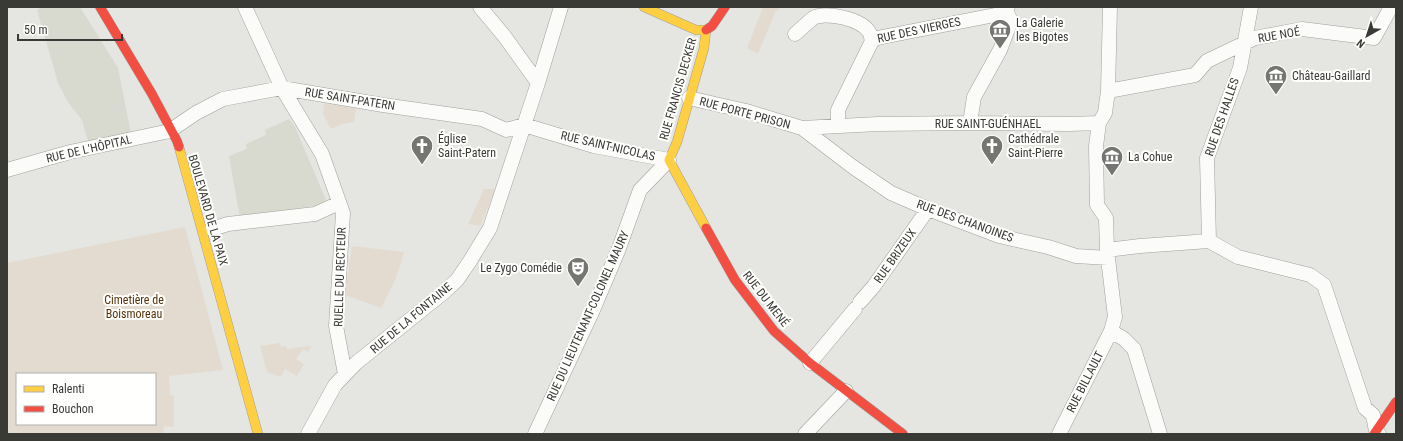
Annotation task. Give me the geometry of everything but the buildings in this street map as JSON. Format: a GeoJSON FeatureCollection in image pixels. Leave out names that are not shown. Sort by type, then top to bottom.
{"type":"FeatureCollection","features":[{"type":"Feature","properties":{"kind":"street","name":"BOULEVARD DE LA PAIX"},"geometry":{"type":"LineString","coordinates":[[100,7],[152,94],[179,125],[177,142],[258,434]]}},
{"type":"Feature","properties":{"kind":"street","name":"RUELLE DU RECTEUR"},"geometry":{"type":"LineString","coordinates":[[245,7],[282,88],[322,154],[343,213],[336,326],[345,374]]}},
{"type":"Feature","properties":{"kind":"street"},"geometry":{"type":"LineString","coordinates":[[480,7],[505,37],[538,83]]}},
{"type":"Feature","properties":{"kind":"street","name":"RUE DE LA FONTAINE"},"geometry":{"type":"LineString","coordinates":[[308,434],[335,385],[356,363],[457,280],[490,228],[538,83],[561,7]]}},
{"type":"Feature","properties":{"kind":"street"},"geometry":{"type":"LineString","coordinates":[[644,7],[696,30],[706,30]]}},
{"type":"Feature","properties":{"kind":"street","name":"RUE FRANCIS DECKER"},"geometry":{"type":"LineString","coordinates":[[669,160],[677,142],[704,48],[706,30],[712,26],[725,7]]}},
{"type":"Feature","properties":{"kind":"street"},"geometry":{"type":"LineString","coordinates":[[1102,118],[1108,90],[1110,7]]}},
{"type":"Feature","properties":{"kind":"street","name":"RUE DES HALLES"},"geometry":{"type":"LineString","coordinates":[[1209,241],[1207,158],[1240,66],[1251,7]]}},
{"type":"Feature","properties":{"kind":"street","name":"RUE NOÉ"},"geometry":{"type":"LineString","coordinates":[[1244,43],[1256,38],[1302,29],[1374,38],[1391,7]]}},
{"type":"Feature","properties":{"kind":"street"},"geometry":{"type":"LineString","coordinates":[[970,123],[974,97],[1000,50],[1011,21],[1007,8]]}},
{"type":"Feature","properties":{"kind":"street","name":"RUE DES VIERGES"},"geometry":{"type":"LineString","coordinates":[[838,126],[838,110],[872,41],[877,38],[1000,14],[1007,8]]}},
{"type":"Feature","properties":{"kind":"street"},"geometry":{"type":"LineString","coordinates":[[795,34],[813,18],[824,16],[855,20],[869,30],[872,41]]}},
{"type":"Feature","properties":{"kind":"street"},"geometry":{"type":"LineString","coordinates":[[1108,90],[1195,75],[1207,60],[1244,43]]}},
{"type":"Feature","properties":{"kind":"street","name":"RUE SAINT-PATERN"},"geometry":{"type":"LineString","coordinates":[[179,125],[196,113],[223,98],[282,88],[383,105],[482,119],[506,130],[524,125]]}},
{"type":"Feature","properties":{"kind":"street","name":"RUE PORTE PRISON"},"geometry":{"type":"LineString","coordinates":[[689,98],[747,112],[802,128]]}},
{"type":"Feature","properties":{"kind":"street","name":"RUE SAINT-GUÉNHAEL"},"geometry":{"type":"LineString","coordinates":[[802,128],[878,124],[1069,124],[1102,118]]}},
{"type":"Feature","properties":{"kind":"street","name":"RUE BILLAULT"},"geometry":{"type":"LineString","coordinates":[[1059,434],[1111,331],[1115,317],[1108,254],[1106,218],[1097,205],[1096,146],[1102,118]]}},
{"type":"Feature","properties":{"kind":"street","name":"RUE DE L'HÔPITAL"},"geometry":{"type":"LineString","coordinates":[[7,170],[70,152],[179,125]]}},
{"type":"Feature","properties":{"kind":"street","name":"RUE SAINT-NICOLAS"},"geometry":{"type":"LineString","coordinates":[[524,125],[594,146],[669,160]]}},
{"type":"Feature","properties":{"kind":"street","name":"RUE DES CHANOINES"},"geometry":{"type":"LineString","coordinates":[[802,128],[853,167],[891,193],[928,209],[1000,236],[1048,246],[1076,256],[1108,254],[1140,246],[1209,241]]}},
{"type":"Feature","properties":{"kind":"street","name":"RUE DU MENÉ"},"geometry":{"type":"LineString","coordinates":[[669,160],[735,280],[774,331],[810,363],[903,434]]}},
{"type":"Feature","properties":{"kind":"street","name":"RUE DU LIEUTENANT-COLONEL MAURY"},"geometry":{"type":"LineString","coordinates":[[535,434],[593,310],[618,251],[640,190],[669,160]]}},
{"type":"Feature","properties":{"kind":"street"},"geometry":{"type":"LineString","coordinates":[[212,229],[228,224],[315,214],[340,203]]}},
{"type":"Feature","properties":{"kind":"street","name":"RUE BRIZEUX"},"geometry":{"type":"LineString","coordinates":[[810,363],[874,286],[928,209]]}},
{"type":"Feature","properties":{"kind":"street"},"geometry":{"type":"LineString","coordinates":[[1209,241],[1238,257],[1310,275],[1324,285],[1365,408],[1374,415],[1376,433]]}},
{"type":"Feature","properties":{"kind":"street"},"geometry":{"type":"LineString","coordinates":[[1111,331],[1124,339],[1134,349],[1160,434]]}},
{"type":"Feature","properties":{"kind":"street"},"geometry":{"type":"LineString","coordinates":[[805,434],[846,391]]}},
{"type":"Feature","properties":{"kind":"street"},"geometry":{"type":"LineString","coordinates":[[1376,433],[1395,406]]}},
{"type":"Feature","properties":{"kind":"shaded area"},"geometry":{"type":"Polygon","coordinates":[[[42,7],[80,7],[118,68],[131,134],[89,145],[82,120],[68,102],[58,83],[37,10],[42,7]]]}},
{"type":"Feature","properties":{"kind":"shaded area"},"geometry":{"type":"Polygon","coordinates":[[[289,119],[295,127],[326,200],[319,205],[240,218],[229,156],[247,149],[246,144],[266,135],[265,130],[289,119]]]}},
{"type":"Feature","properties":{"kind":"green space"},"geometry":{"type":"Polygon","coordinates":[[[763,7],[780,7],[775,13],[758,54],[747,48],[763,7]]]}},
{"type":"Feature","properties":{"kind":"green space"},"geometry":{"type":"Polygon","coordinates":[[[324,103],[356,108],[354,122],[342,124],[331,129],[323,114],[324,103]]]}},
{"type":"Feature","properties":{"kind":"green space"},"geometry":{"type":"Polygon","coordinates":[[[484,189],[496,189],[480,226],[468,224],[484,189]]]}},
{"type":"Feature","properties":{"kind":"green space","name":"Cimetière de Boismoreau"},"geometry":{"type":"Polygon","coordinates":[[[185,227],[223,370],[169,376],[170,395],[174,396],[174,427],[164,426],[163,434],[7,434],[7,263],[185,227]]]}},
{"type":"Feature","properties":{"kind":"green space"},"geometry":{"type":"Polygon","coordinates":[[[352,246],[404,252],[396,278],[381,308],[345,295],[352,246]]]}},
{"type":"Feature","properties":{"kind":"green space"},"geometry":{"type":"Polygon","coordinates":[[[280,343],[281,347],[286,346],[287,349],[311,346],[308,352],[303,349],[296,359],[304,364],[297,376],[285,369],[281,377],[267,372],[260,346],[280,343]]]}},
{"type":"Feature","properties":{"kind":"traffic: slow"},"geometry":{"type":"LineString","coordinates":[[644,7],[696,30],[706,30]]}},
{"type":"Feature","properties":{"kind":"traffic: slow"},"geometry":{"type":"LineString","coordinates":[[706,30],[704,48],[677,142],[669,160],[706,228]]}},
{"type":"Feature","properties":{"kind":"traffic: slow"},"geometry":{"type":"LineString","coordinates":[[179,147],[258,434]]}},
{"type":"Feature","properties":{"kind":"traffic: jam"},"geometry":{"type":"LineString","coordinates":[[100,7],[152,94],[179,147]]}},
{"type":"Feature","properties":{"kind":"traffic: jam"},"geometry":{"type":"LineString","coordinates":[[706,30],[712,26],[725,7]]}},
{"type":"Feature","properties":{"kind":"traffic: jam"},"geometry":{"type":"LineString","coordinates":[[706,228],[735,280],[774,331],[810,363],[903,434]]}},
{"type":"Feature","properties":{"kind":"traffic: jam"},"geometry":{"type":"LineString","coordinates":[[1374,434],[1396,402]]}},
{"type":"Feature","properties":{"kind":"place","name":"La Galerie les Bigotes"},"geometry":{"type":"Point","coordinates":[1000,50]}},
{"type":"Feature","properties":{"kind":"place","name":"Château-Gaillard"},"geometry":{"type":"Point","coordinates":[1276,96]}},
{"type":"Feature","properties":{"kind":"place","name":"Église Saint-Patern"},"geometry":{"type":"Point","coordinates":[422,166]}},
{"type":"Feature","properties":{"kind":"place","name":"Cathédrale Saint-Pierre"},"geometry":{"type":"Point","coordinates":[992,166]}},
{"type":"Feature","properties":{"kind":"place","name":"La Cohue"},"geometry":{"type":"Point","coordinates":[1112,176]}},
{"type":"Feature","properties":{"kind":"place","name":"Le Zygo Comédie"},"geometry":{"type":"Point","coordinates":[578,288]}}]}
